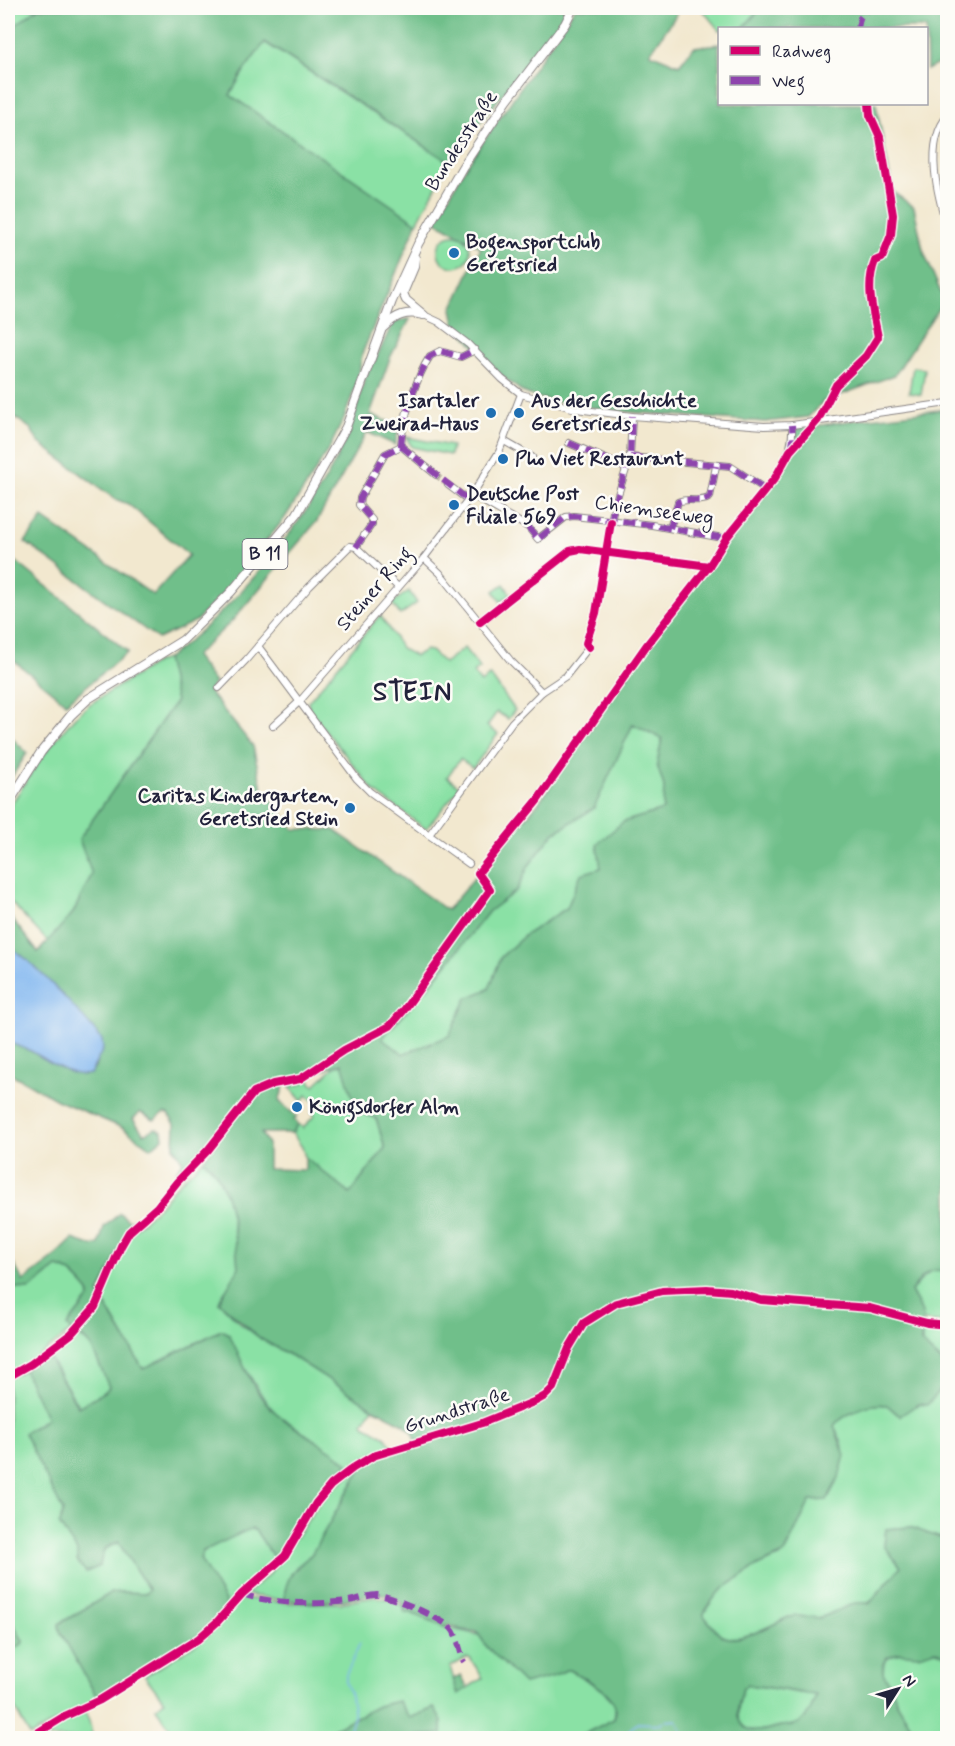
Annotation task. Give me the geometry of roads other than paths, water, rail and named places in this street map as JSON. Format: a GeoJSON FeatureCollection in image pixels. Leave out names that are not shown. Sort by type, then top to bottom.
{"type":"FeatureCollection","features":[{"type":"Feature","properties":{"kind":"main road","name":"Bundesstraße"},"geometry":{"type":"LineString","coordinates":[[392,301],[414,253],[463,166],[573,8]]}},
{"type":"Feature","properties":{"kind":"main road"},"geometry":{"type":"LineString","coordinates":[[414,253],[414,267],[404,293],[406,300],[424,315]]}},
{"type":"Feature","properties":{"kind":"main road"},"geometry":{"type":"LineString","coordinates":[[392,301],[424,315]]}},
{"type":"Feature","properties":{"kind":"main road","name":"B 11"},"geometry":{"type":"LineString","coordinates":[[8,804],[41,752],[71,715],[88,699],[183,640],[231,592],[297,514],[346,427],[392,301]]}},
{"type":"Feature","properties":{"kind":"main road"},"geometry":{"type":"LineString","coordinates":[[381,330],[392,319],[403,313],[424,315]]}},
{"type":"Feature","properties":{"kind":"street"},"geometry":{"type":"LineString","coordinates":[[948,115],[936,132],[934,157],[948,230]]}},
{"type":"Feature","properties":{"kind":"street"},"geometry":{"type":"LineString","coordinates":[[424,315],[439,322],[475,350],[502,379],[521,394],[566,407],[632,416],[764,426],[792,425],[948,403]]}},
{"type":"Feature","properties":{"kind":"street"},"geometry":{"type":"LineString","coordinates":[[401,446],[403,425],[430,356],[440,351],[461,357],[475,350]]}},
{"type":"Feature","properties":{"kind":"street","name":"Steiner Ring"},"geometry":{"type":"LineString","coordinates":[[273,726],[300,701],[424,558],[470,497],[495,460],[521,394]]}},
{"type":"Feature","properties":{"kind":"street"},"geometry":{"type":"LineString","coordinates":[[611,522],[630,457],[632,416]]}},
{"type":"Feature","properties":{"kind":"street","name":"Chiemseeweg"},"geometry":{"type":"LineString","coordinates":[[470,497],[528,527],[538,539],[566,517],[670,528],[727,537],[775,478],[790,451],[793,439],[792,425]]}},
{"type":"Feature","properties":{"kind":"street"},"geometry":{"type":"LineString","coordinates":[[504,441],[532,457]]}},
{"type":"Feature","properties":{"kind":"street"},"geometry":{"type":"LineString","coordinates":[[569,443],[626,468]]}},
{"type":"Feature","properties":{"kind":"street"},"geometry":{"type":"LineString","coordinates":[[401,446],[436,475]]}},
{"type":"Feature","properties":{"kind":"street"},"geometry":{"type":"LineString","coordinates":[[356,547],[372,524],[372,520],[359,505],[360,498],[385,454],[401,446]]}},
{"type":"Feature","properties":{"kind":"street"},"geometry":{"type":"LineString","coordinates":[[630,457],[724,465],[737,469],[765,489]]}},
{"type":"Feature","properties":{"kind":"street"},"geometry":{"type":"LineString","coordinates":[[670,528],[678,502],[688,499],[704,501],[710,497],[716,466]]}},
{"type":"Feature","properties":{"kind":"street"},"geometry":{"type":"LineString","coordinates":[[448,485],[470,497]]}},
{"type":"Feature","properties":{"kind":"street"},"geometry":{"type":"LineString","coordinates":[[219,688],[309,586],[351,546],[356,547],[398,587]]}},
{"type":"Feature","properties":{"kind":"street"},"geometry":{"type":"LineString","coordinates":[[424,558],[440,573],[510,660],[542,692]]}},
{"type":"Feature","properties":{"kind":"street"},"geometry":{"type":"LineString","coordinates":[[258,646],[357,779],[370,792],[469,864]]}},
{"type":"Feature","properties":{"kind":"street"},"geometry":{"type":"LineString","coordinates":[[429,835],[512,722],[542,692],[566,676],[589,647]]}},
{"type":"Feature","properties":{"kind":"street","name":"Grundstraße"},"geometry":{"type":"LineString","coordinates":[[30,1738],[65,1716],[100,1700],[198,1639],[242,1594],[285,1556],[316,1503],[331,1485],[353,1468],[373,1456],[482,1423],[545,1396],[552,1388],[569,1348],[584,1323],[616,1303],[662,1291],[707,1289],[732,1291],[761,1300],[870,1308],[927,1323],[948,1325]]}},
{"type":"Feature","properties":{"kind":"water"},"geometry":{"type":"Polygon","coordinates":[[[8,947],[28,960],[102,1040],[103,1049],[90,1074],[75,1074],[67,1071],[31,1051],[8,1042],[8,947]]]}},
{"type":"Feature","properties":{"kind":"waterway"},"geometry":{"type":"LineString","coordinates":[[347,1738],[354,1717],[346,1675],[360,1643]]}},
{"type":"Feature","properties":{"kind":"waterway"},"geometry":{"type":"LineString","coordinates":[[666,1721],[677,1720],[682,1731]]}},
{"type":"Feature","properties":{"kind":"waterway"},"geometry":{"type":"LineString","coordinates":[[624,1738],[637,1723],[660,1724],[663,1722]]}},
{"type":"Feature","properties":{"kind":"waterway"},"geometry":{"type":"LineString","coordinates":[[366,1738],[372,1735],[381,1738]]}},
{"type":"Feature","properties":{"kind":"tunnel"},"geometry":{"type":"LineString","coordinates":[[436,475],[448,485]]}},
{"type":"Feature","properties":{"kind":"place","name":"Bogensportclub Geretsried"},"geometry":{"type":"Point","coordinates":[454,253]}},
{"type":"Feature","properties":{"kind":"place","name":"Isartaler Zweirad-Haus"},"geometry":{"type":"Point","coordinates":[491,413]}},
{"type":"Feature","properties":{"kind":"place","name":"Aus der Geschichte Geretsrieds"},"geometry":{"type":"Point","coordinates":[519,413]}},
{"type":"Feature","properties":{"kind":"place","name":"Pho Viet Restaurant"},"geometry":{"type":"Point","coordinates":[503,459]}},
{"type":"Feature","properties":{"kind":"place","name":"Deutsche Post Filiale 569"},"geometry":{"type":"Point","coordinates":[454,505]}},
{"type":"Feature","properties":{"kind":"place","name":"Caritas Kindergarten, Geretsried Stein"},"geometry":{"type":"Point","coordinates":[350,808]}},
{"type":"Feature","properties":{"kind":"place","name":"Königsdorfer Alm"},"geometry":{"type":"Point","coordinates":[297,1107]}},
{"type":"Feature","properties":{"kind":"district","name":"STEIN"},"geometry":{"type":"Point","coordinates":[413,693]}}]}
